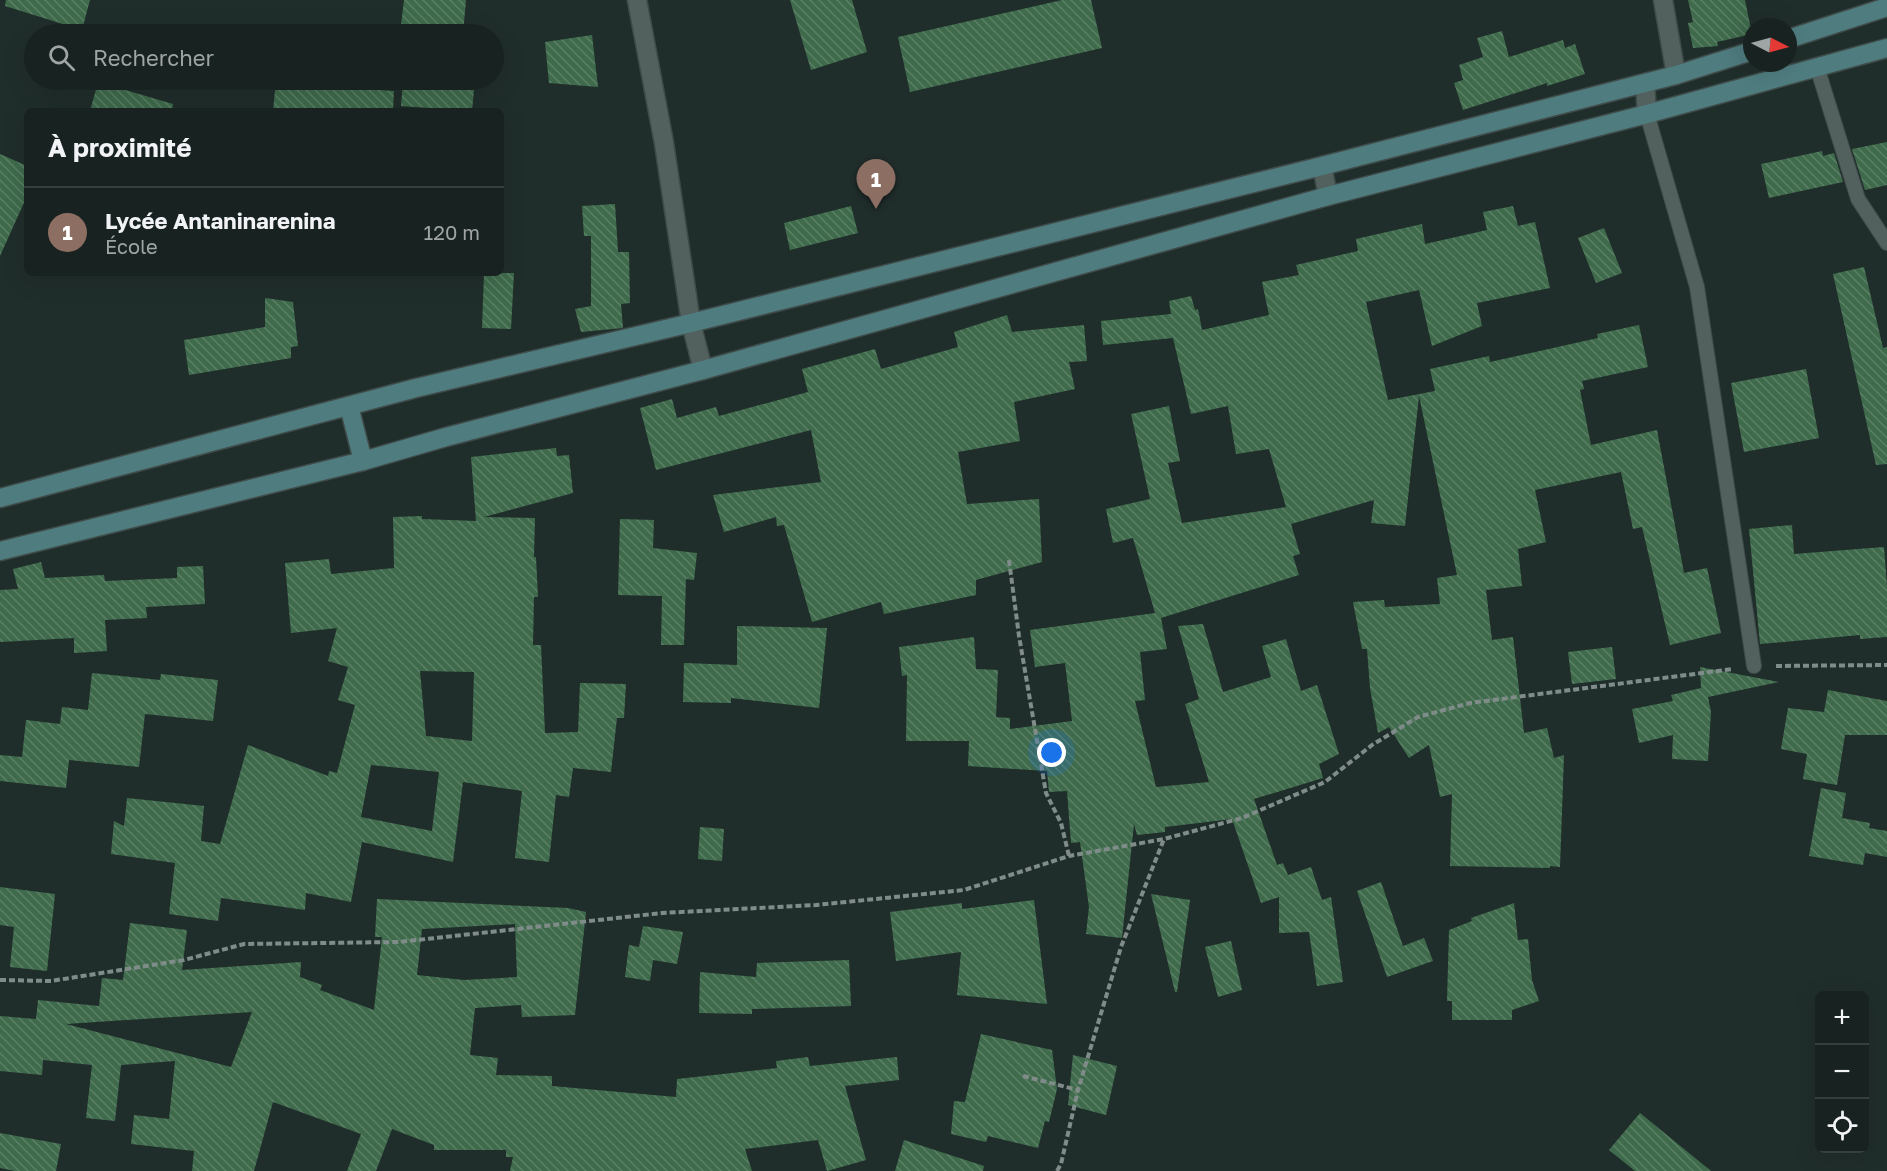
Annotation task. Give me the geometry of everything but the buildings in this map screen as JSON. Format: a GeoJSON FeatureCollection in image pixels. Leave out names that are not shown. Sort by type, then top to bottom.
{"type":"FeatureCollection","features":[{"type":"Feature","properties":{"kind":"street"},"geometry":{"type":"LineString","coordinates":[[637,0],[664,143],[692,323],[704,370]]}},
{"type":"Feature","properties":{"kind":"street"},"geometry":{"type":"LineString","coordinates":[[1663,0],[1676,75]]}},
{"type":"Feature","properties":{"kind":"street"},"geometry":{"type":"LineString","coordinates":[[1797,36],[1887,7]]}},
{"type":"Feature","properties":{"kind":"street"},"geometry":{"type":"LineString","coordinates":[[0,551],[363,462],[446,436],[704,370],[1328,195],[1647,114],[1887,48]]}},
{"type":"Feature","properties":{"kind":"street"},"geometry":{"type":"LineString","coordinates":[[0,498],[439,382],[692,323],[1322,166],[1676,75],[1743,54]]}},
{"type":"Feature","properties":{"kind":"street"},"geometry":{"type":"LineString","coordinates":[[1645,83],[1647,114]]}},
{"type":"Feature","properties":{"kind":"street"},"geometry":{"type":"LineString","coordinates":[[1322,166],[1328,195]]}},
{"type":"Feature","properties":{"kind":"street"},"geometry":{"type":"LineString","coordinates":[[349,406],[363,462]]}},
{"type":"Feature","properties":{"kind":"lane"},"geometry":{"type":"LineString","coordinates":[[1817,67],[1858,199],[1887,243]]}},
{"type":"Feature","properties":{"kind":"lane"},"geometry":{"type":"LineString","coordinates":[[1647,114],[1697,287],[1754,666]]}},
{"type":"Feature","properties":{"kind":"path"},"geometry":{"type":"LineString","coordinates":[[1009,560],[1046,793],[1061,823],[1069,856]]}},
{"type":"Feature","properties":{"kind":"path"},"geometry":{"type":"LineString","coordinates":[[0,980],[51,981],[184,960],[244,944],[399,942],[662,913],[816,905],[964,890],[1069,856],[1164,839],[1242,818],[1325,782],[1372,745],[1418,717],[1470,703],[1754,666],[1887,665]]}},
{"type":"Feature","properties":{"kind":"path"},"geometry":{"type":"LineString","coordinates":[[1058,1171],[1078,1090],[1121,947],[1164,839]]}},
{"type":"Feature","properties":{"kind":"path"},"geometry":{"type":"LineString","coordinates":[[1023,1076],[1078,1090]]}},
{"type":"Feature","properties":{"kind":"place","name":"Lycée Antaninarenina"},"geometry":{"type":"Point","coordinates":[876,209]}}]}
